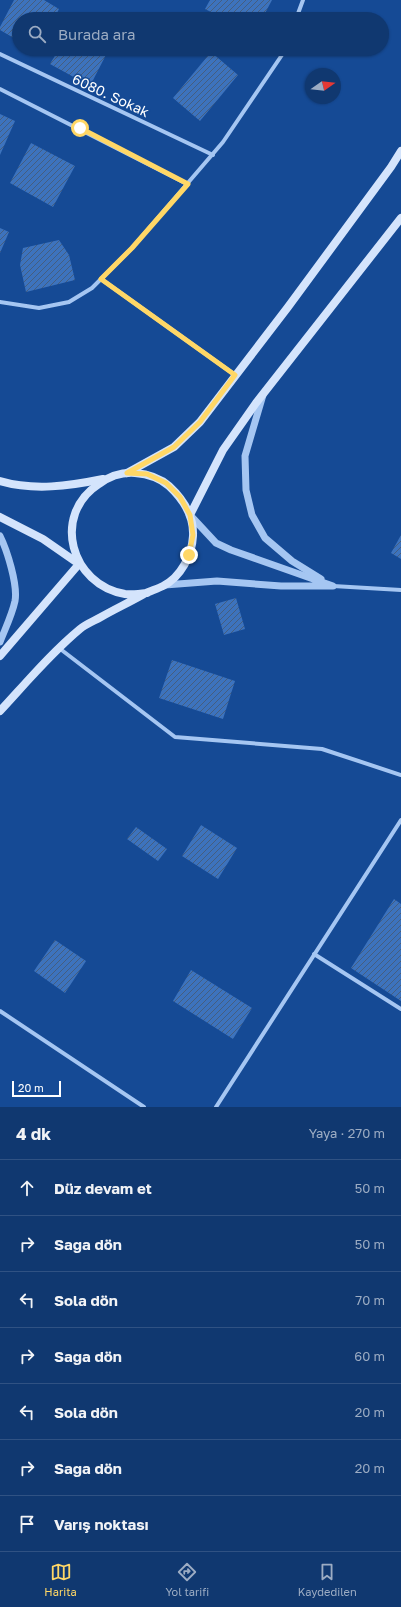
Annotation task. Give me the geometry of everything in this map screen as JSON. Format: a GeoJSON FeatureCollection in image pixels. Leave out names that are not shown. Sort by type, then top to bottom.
{"type":"FeatureCollection","features":[{"type":"Feature","properties":{"kind":"main road"},"geometry":{"type":"LineString","coordinates":[[0,481],[17,486],[70,486],[127,473],[174,447],[200,422],[288,307],[401,152]]}},
{"type":"Feature","properties":{"kind":"main road"},"geometry":{"type":"LineString","coordinates":[[190,515],[223,450],[264,391],[401,218]]}},
{"type":"Feature","properties":{"kind":"main road"},"geometry":{"type":"LineString","coordinates":[[0,711],[59,648],[81,627],[165,585],[179,572],[189,555],[193,535],[190,515],[180,497],[166,483],[147,474],[127,473]]}},
{"type":"Feature","properties":{"kind":"main road"},"geometry":{"type":"LineString","coordinates":[[79,564],[72,545],[72,525],[78,505],[90,489],[107,478]]}},
{"type":"Feature","properties":{"kind":"main road"},"geometry":{"type":"LineString","coordinates":[[0,517],[43,539],[79,564],[91,579],[108,590],[127,594],[147,593]]}},
{"type":"Feature","properties":{"kind":"main road"},"geometry":{"type":"LineString","coordinates":[[0,656],[79,564]]}},
{"type":"Feature","properties":{"kind":"street"},"geometry":{"type":"LineString","coordinates":[[299,12],[303,0]]}},
{"type":"Feature","properties":{"kind":"street","name":"6080. Sokak"},"geometry":{"type":"LineString","coordinates":[[0,54],[212,155]]}},
{"type":"Feature","properties":{"kind":"street"},"geometry":{"type":"LineString","coordinates":[[0,302],[39,308],[69,302],[92,288],[132,248],[223,142],[281,56]]}},
{"type":"Feature","properties":{"kind":"street"},"geometry":{"type":"LineString","coordinates":[[0,89],[188,184]]}},
{"type":"Feature","properties":{"kind":"street"},"geometry":{"type":"LineString","coordinates":[[101,279],[235,375]]}},
{"type":"Feature","properties":{"kind":"street"},"geometry":{"type":"LineString","coordinates":[[264,391],[245,456],[246,490],[252,515],[265,538],[292,561],[333,586]]}},
{"type":"Feature","properties":{"kind":"street"},"geometry":{"type":"LineString","coordinates":[[190,515],[216,543],[230,550],[333,586]]}},
{"type":"Feature","properties":{"kind":"street"},"geometry":{"type":"LineString","coordinates":[[0,536],[6,549],[12,571],[15,599],[10,617],[0,642]]}},
{"type":"Feature","properties":{"kind":"street"},"geometry":{"type":"LineString","coordinates":[[165,585],[217,581],[281,586],[333,586],[401,590]]}},
{"type":"Feature","properties":{"kind":"street"},"geometry":{"type":"LineString","coordinates":[[59,648],[175,737],[322,749],[401,775]]}},
{"type":"Feature","properties":{"kind":"street"},"geometry":{"type":"LineString","coordinates":[[216,1107],[401,820]]}},
{"type":"Feature","properties":{"kind":"street"},"geometry":{"type":"LineString","coordinates":[[314,954],[401,1009]]}},
{"type":"Feature","properties":{"kind":"street"},"geometry":{"type":"LineString","coordinates":[[0,1011],[144,1107]]}},
{"type":"Feature","properties":{"kind":"building"},"geometry":{"type":"Polygon","coordinates":[[[14,0],[44,0],[59,9],[58,12],[12,12],[12,37],[0,30],[0,27],[14,0]]]}},
{"type":"Feature","properties":{"kind":"building"},"geometry":{"type":"Polygon","coordinates":[[[210,0],[272,0],[266,12],[211,12],[205,9],[210,0]]]}},
{"type":"Feature","properties":{"kind":"building"},"geometry":{"type":"Polygon","coordinates":[[[55,56],[105,56],[90,86],[50,64],[55,56]]]}},
{"type":"Feature","properties":{"kind":"building"},"geometry":{"type":"Polygon","coordinates":[[[208,56],[216,56],[238,75],[200,121],[173,98],[208,56]]]}},
{"type":"Feature","properties":{"kind":"building"},"geometry":{"type":"Polygon","coordinates":[[[0,114],[15,121],[0,155],[0,114]]]}},
{"type":"Feature","properties":{"kind":"building"},"geometry":{"type":"Polygon","coordinates":[[[31,143],[75,166],[53,207],[10,183],[31,143]]]}},
{"type":"Feature","properties":{"kind":"building"},"geometry":{"type":"Polygon","coordinates":[[[0,228],[9,232],[0,253],[0,228]]]}},
{"type":"Feature","properties":{"kind":"building"},"geometry":{"type":"Polygon","coordinates":[[[59,240],[69,255],[75,280],[26,292],[20,265],[23,248],[59,240]]]}},
{"type":"Feature","properties":{"kind":"building"},"geometry":{"type":"Polygon","coordinates":[[[401,535],[401,559],[391,553],[401,535]]]}},
{"type":"Feature","properties":{"kind":"building"},"geometry":{"type":"Polygon","coordinates":[[[236,598],[245,629],[224,635],[215,604],[236,598]]]}},
{"type":"Feature","properties":{"kind":"building"},"geometry":{"type":"Polygon","coordinates":[[[172,660],[235,681],[223,719],[159,698],[172,660]]]}},
{"type":"Feature","properties":{"kind":"building"},"geometry":{"type":"Polygon","coordinates":[[[201,825],[237,848],[218,879],[182,856],[201,825]]]}},
{"type":"Feature","properties":{"kind":"building"},"geometry":{"type":"Polygon","coordinates":[[[136,827],[167,849],[158,861],[127,839],[136,827]]]}},
{"type":"Feature","properties":{"kind":"building"},"geometry":{"type":"Polygon","coordinates":[[[394,899],[401,904],[401,1001],[351,968],[394,899]]]}},
{"type":"Feature","properties":{"kind":"building"},"geometry":{"type":"Polygon","coordinates":[[[55,940],[86,961],[65,993],[34,971],[55,940]]]}},
{"type":"Feature","properties":{"kind":"building"},"geometry":{"type":"Polygon","coordinates":[[[191,970],[252,1008],[233,1039],[173,1001],[191,970]]]}},
{"type":"Feature","properties":{"kind":"route"},"geometry":{"type":"LineString","coordinates":[[80,128],[188,184],[132,248],[101,279],[235,375],[200,422],[174,447],[127,473],[147,474],[166,483],[180,497],[190,515],[193,535],[189,555]]}}]}
